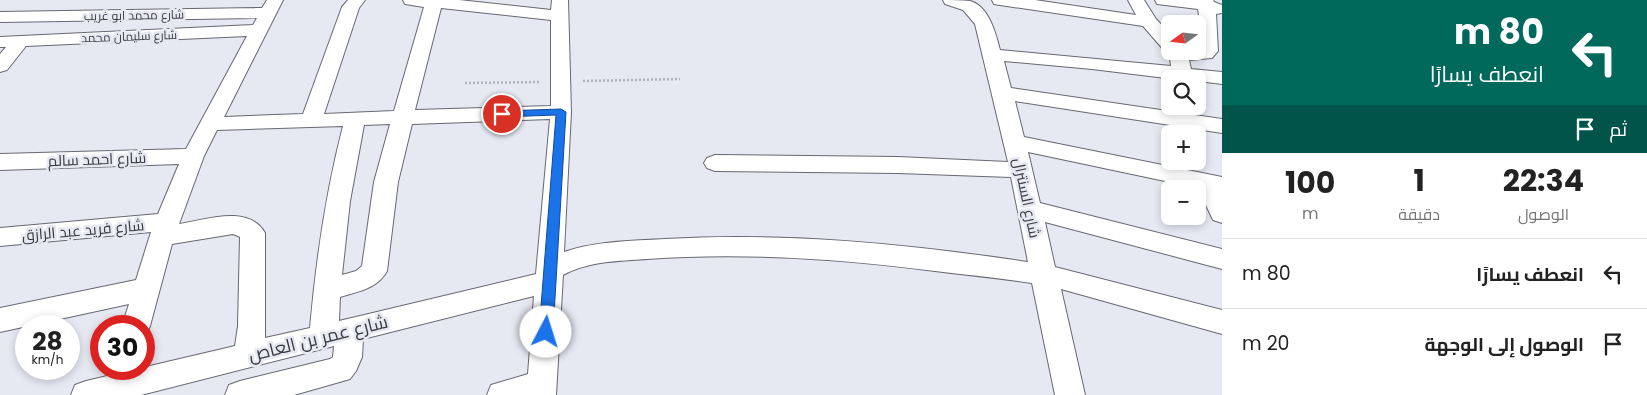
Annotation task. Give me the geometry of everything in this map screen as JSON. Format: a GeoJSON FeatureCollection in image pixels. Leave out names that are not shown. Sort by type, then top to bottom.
{"type":"FeatureCollection","features":[{"type":"Feature","properties":{"kind":"street"},"geometry":{"type":"LineString","coordinates":[[56,39],[99,0]]}},
{"type":"Feature","properties":{"kind":"street"},"geometry":{"type":"LineString","coordinates":[[311,121],[351,7],[357,0]]}},
{"type":"Feature","properties":{"kind":"street"},"geometry":{"type":"LineString","coordinates":[[411,0],[434,3],[560,8],[561,112],[551,275],[541,390],[502,395]]}},
{"type":"Feature","properties":{"kind":"street"},"geometry":{"type":"LineString","coordinates":[[1000,0],[1149,22]]}},
{"type":"Feature","properties":{"kind":"street"},"geometry":{"type":"LineString","coordinates":[[1136,0],[1149,22],[1179,61],[1222,78]]}},
{"type":"Feature","properties":{"kind":"street"},"geometry":{"type":"LineString","coordinates":[[993,55],[1179,61],[1209,52],[1208,21],[1211,5],[1164,0]]}},
{"type":"Feature","properties":{"kind":"street","name":"شارع السنترال"},"geometry":{"type":"LineString","coordinates":[[968,2],[984,23],[993,55],[1015,142],[1070,395]]}},
{"type":"Feature","properties":{"kind":"street"},"geometry":{"type":"LineString","coordinates":[[326,290],[365,279],[374,271],[386,182],[434,3]]}},
{"type":"Feature","properties":{"kind":"street"},"geometry":{"type":"LineString","coordinates":[[139,315],[164,229],[193,156],[267,14]]}},
{"type":"Feature","properties":{"kind":"street","name":"شارع محمد ابو غريب"},"geometry":{"type":"LineString","coordinates":[[0,17],[267,14]]}},
{"type":"Feature","properties":{"kind":"street","name":"شارع سليمان محمد"},"geometry":{"type":"LineString","coordinates":[[0,42],[56,39],[267,14]]}},
{"type":"Feature","properties":{"kind":"street"},"geometry":{"type":"LineString","coordinates":[[0,66],[21,41]]}},
{"type":"Feature","properties":{"kind":"street"},"geometry":{"type":"LineString","coordinates":[[1002,93],[1161,110]]}},
{"type":"Feature","properties":{"kind":"street"},"geometry":{"type":"LineString","coordinates":[[210,124],[561,112]]}},
{"type":"Feature","properties":{"kind":"street"},"geometry":{"type":"LineString","coordinates":[[1196,115],[1222,126]]}},
{"type":"Feature","properties":{"kind":"street"},"geometry":{"type":"LineString","coordinates":[[240,395],[339,370],[346,365],[348,357],[336,334],[326,290],[334,218],[344,163],[355,120]]}},
{"type":"Feature","properties":{"kind":"street"},"geometry":{"type":"LineString","coordinates":[[1015,142],[1214,183],[1222,214]]}},
{"type":"Feature","properties":{"kind":"street","name":"شارع احمد سالم"},"geometry":{"type":"LineString","coordinates":[[0,162],[193,156]]}},
{"type":"Feature","properties":{"kind":"street"},"geometry":{"type":"LineString","coordinates":[[715,163],[898,165],[1021,170]]}},
{"type":"Feature","properties":{"kind":"street"},"geometry":{"type":"LineString","coordinates":[[1029,209],[1222,259]]}},
{"type":"Feature","properties":{"kind":"street","name":"شارع فريد عبد الرازق"},"geometry":{"type":"LineString","coordinates":[[0,237],[244,226],[252,233],[252,326],[248,355]]}},
{"type":"Feature","properties":{"kind":"street","name":"شارع عمر بن العاص"},"geometry":{"type":"LineString","coordinates":[[86,395],[121,384],[336,334],[551,275],[566,260],[597,254],[664,248],[767,246],[867,252],[1020,271],[1222,322]]}},
{"type":"Feature","properties":{"kind":"street"},"geometry":{"type":"LineString","coordinates":[[0,320],[146,289]]}},
{"type":"Feature","properties":{"kind":"path"},"geometry":{"type":"LineString","coordinates":[[465,84],[680,78]]}},
{"type":"Feature","properties":{"kind":"route"},"geometry":{"type":"LineString","coordinates":[[502,114],[561,112],[546,332]]}}]}
